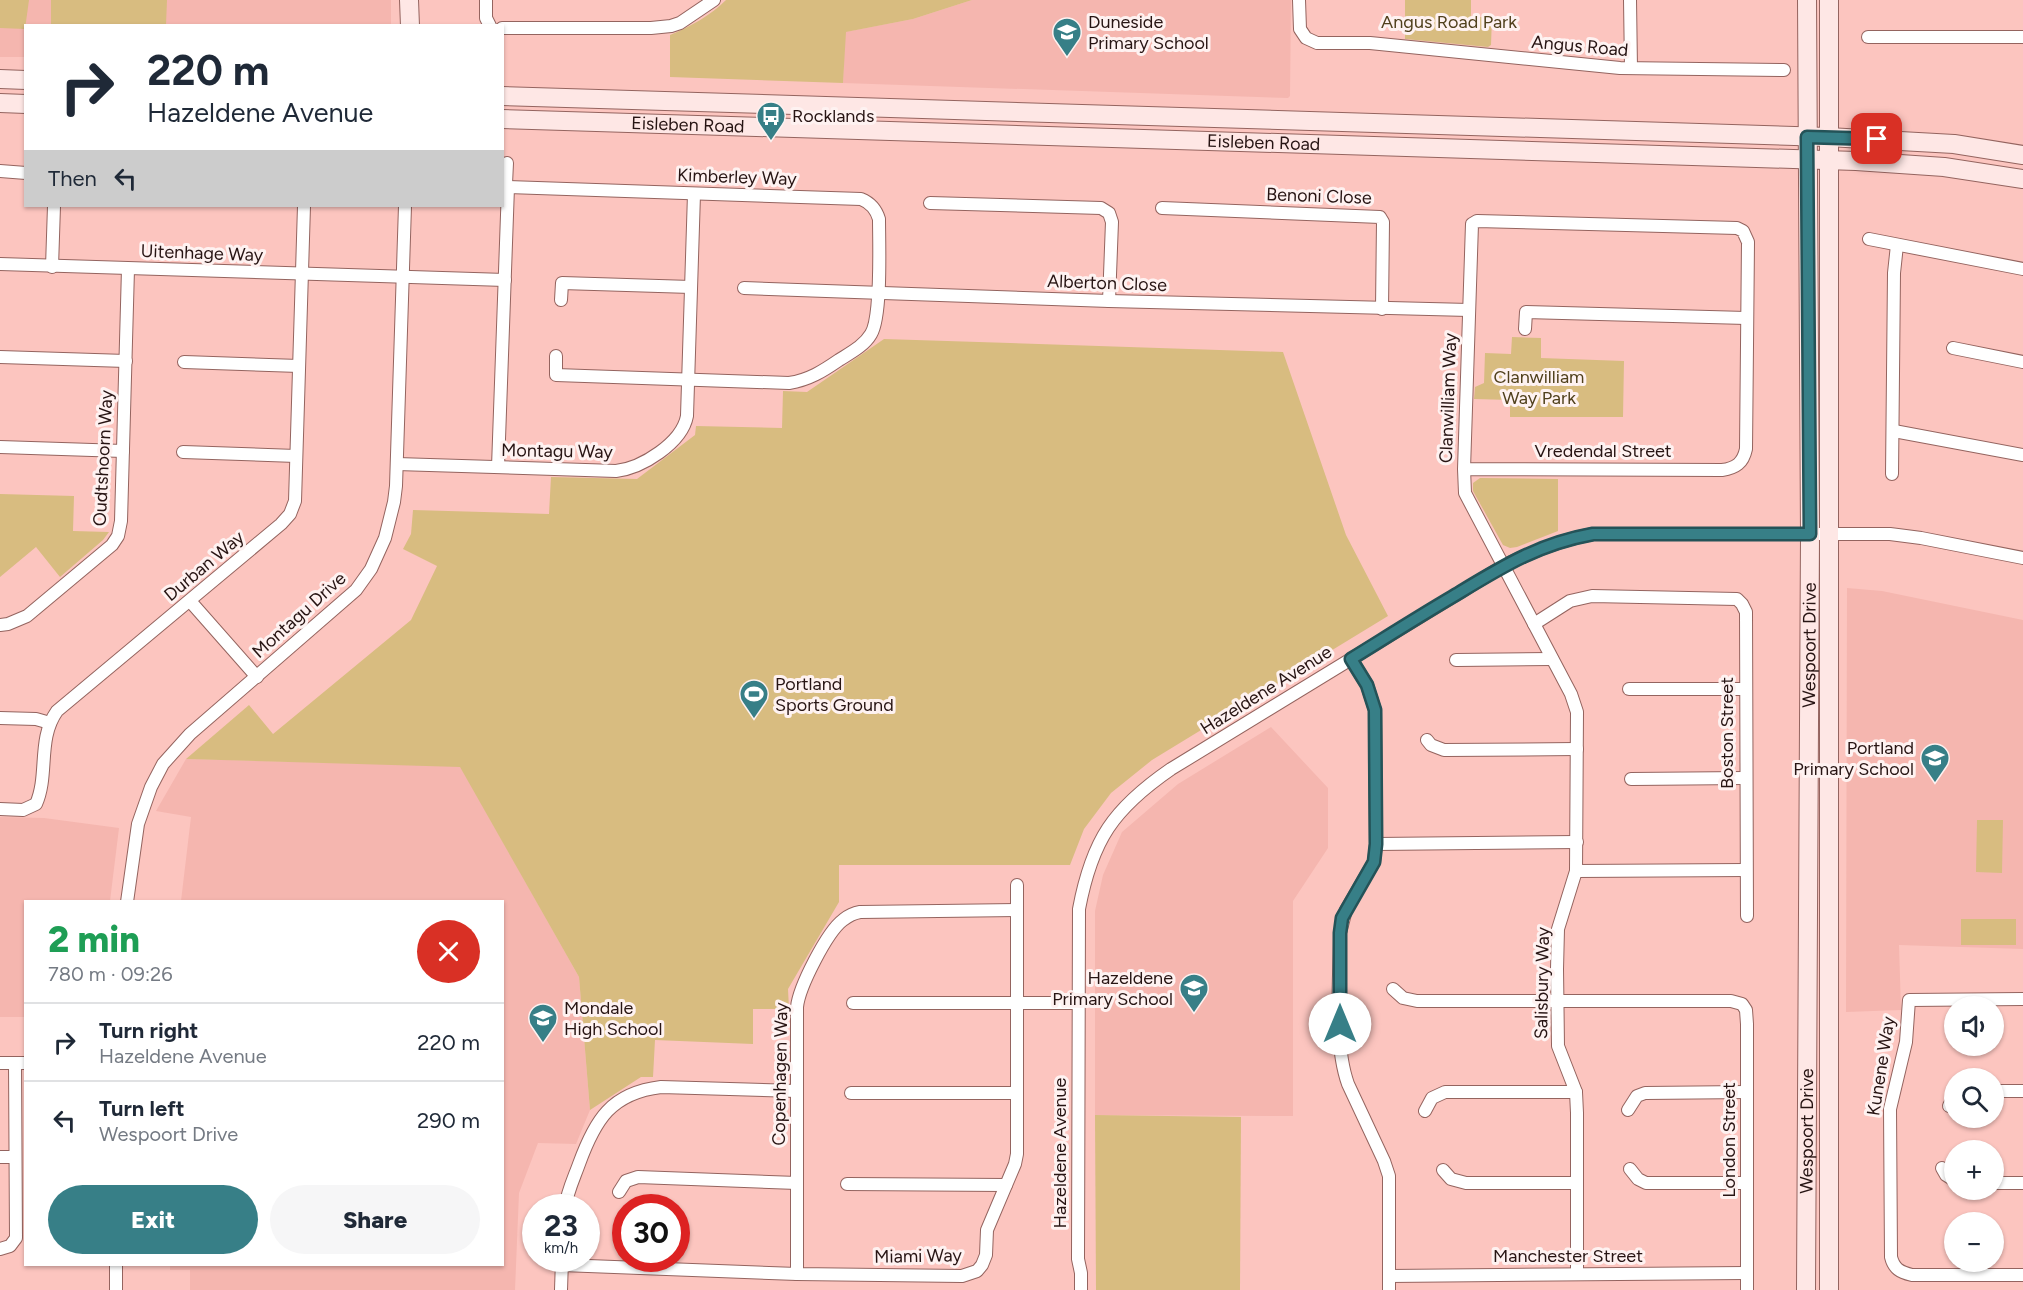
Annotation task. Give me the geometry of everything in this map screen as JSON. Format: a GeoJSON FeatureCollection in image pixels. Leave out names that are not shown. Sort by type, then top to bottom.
{"type":"FeatureCollection","features":[{"type":"Feature","properties":{"kind":"main road"},"geometry":{"type":"LineString","coordinates":[[409,0],[410,24]]}},
{"type":"Feature","properties":{"kind":"main road","name":"Wespoort Drive"},"geometry":{"type":"LineString","coordinates":[[1806,1290],[1810,534],[1808,0]]}},
{"type":"Feature","properties":{"kind":"main road","name":"Wespoort Drive"},"geometry":{"type":"LineString","coordinates":[[1829,0],[1829,1290]]}},
{"type":"Feature","properties":{"kind":"main road"},"geometry":{"type":"LineString","coordinates":[[0,79],[24,80]]}},
{"type":"Feature","properties":{"kind":"main road","name":"Eisleben Road"},"geometry":{"type":"LineString","coordinates":[[504,96],[1828,137],[1954,144],[2023,155]]}},
{"type":"Feature","properties":{"kind":"main road"},"geometry":{"type":"LineString","coordinates":[[0,103],[24,104]]}},
{"type":"Feature","properties":{"kind":"main road","name":"Eisleben Road"},"geometry":{"type":"LineString","coordinates":[[504,119],[1829,160],[1944,167],[2023,179]]}},
{"type":"Feature","properties":{"kind":"street"},"geometry":{"type":"LineString","coordinates":[[486,0],[486,18],[489,24]]}},
{"type":"Feature","properties":{"kind":"street"},"geometry":{"type":"LineString","coordinates":[[504,28],[671,26],[680,23],[714,0]]}},
{"type":"Feature","properties":{"kind":"street","name":"Angus Road"},"geometry":{"type":"LineString","coordinates":[[1299,0],[1300,29],[1306,38],[1317,43],[1370,44],[1631,68],[1784,70]]}},
{"type":"Feature","properties":{"kind":"street"},"geometry":{"type":"LineString","coordinates":[[1630,0],[1631,68]]}},
{"type":"Feature","properties":{"kind":"street"},"geometry":{"type":"LineString","coordinates":[[1868,37],[2023,38]]}},
{"type":"Feature","properties":{"kind":"street"},"geometry":{"type":"LineString","coordinates":[[498,467],[507,163]]}},
{"type":"Feature","properties":{"kind":"street"},"geometry":{"type":"LineString","coordinates":[[0,171],[24,172]]}},
{"type":"Feature","properties":{"kind":"street","name":"Kimberley Way"},"geometry":{"type":"LineString","coordinates":[[508,187],[861,199],[874,208],[879,219],[877,294]]}},
{"type":"Feature","properties":{"kind":"street","name":"Montagu Way"},"geometry":{"type":"LineString","coordinates":[[397,464],[616,471],[636,467],[681,433],[687,416],[694,194]]}},
{"type":"Feature","properties":{"kind":"street"},"geometry":{"type":"LineString","coordinates":[[930,203],[1101,208],[1109,213],[1112,222],[1109,301]]}},
{"type":"Feature","properties":{"kind":"street"},"geometry":{"type":"LineString","coordinates":[[52,267],[54,207]]}},
{"type":"Feature","properties":{"kind":"street","name":"Durban Way"},"geometry":{"type":"LineString","coordinates":[[0,809],[23,810],[36,804],[40,792],[46,735],[57,711],[286,519],[295,501],[303,207]]}},
{"type":"Feature","properties":{"kind":"street","name":"Montagu Drive"},"geometry":{"type":"LineString","coordinates":[[127,900],[138,824],[151,787],[163,764],[190,734],[348,598],[371,569],[389,526],[394,502],[397,464],[405,207]]}},
{"type":"Feature","properties":{"kind":"street","name":"Benoni Close"},"geometry":{"type":"LineString","coordinates":[[1162,208],[1380,217],[1383,222],[1382,309]]}},
{"type":"Feature","properties":{"kind":"street","name":"Clanwilliam Way"},"geometry":{"type":"LineString","coordinates":[[1505,565],[1465,493],[1471,228],[1473,222],[1737,228],[1743,231],[1748,242],[1746,318]]}},
{"type":"Feature","properties":{"kind":"street"},"geometry":{"type":"LineString","coordinates":[[1869,239],[2023,269]]}},
{"type":"Feature","properties":{"kind":"street"},"geometry":{"type":"LineString","coordinates":[[1893,474],[1894,273],[1897,245]]}},
{"type":"Feature","properties":{"kind":"street","name":"Uitenhage Way"},"geometry":{"type":"LineString","coordinates":[[0,264],[505,280]]}},
{"type":"Feature","properties":{"kind":"street","name":"Oudtshoorn Way"},"geometry":{"type":"LineString","coordinates":[[0,625],[27,616],[112,545],[118,536],[121,521],[128,268]]}},
{"type":"Feature","properties":{"kind":"street"},"geometry":{"type":"LineString","coordinates":[[561,300],[562,283],[691,287]]}},
{"type":"Feature","properties":{"kind":"street","name":"Alberton Close"},"geometry":{"type":"LineString","coordinates":[[744,288],[877,294],[1469,310]]}},
{"type":"Feature","properties":{"kind":"street"},"geometry":{"type":"LineString","coordinates":[[556,356],[556,375],[802,381],[814,376],[866,341],[876,321],[877,294]]}},
{"type":"Feature","properties":{"kind":"street"},"geometry":{"type":"LineString","coordinates":[[1525,329],[1526,312],[1746,318]]}},
{"type":"Feature","properties":{"kind":"street","name":"Vredendal Street"},"geometry":{"type":"LineString","coordinates":[[1464,469],[1722,470],[1735,467],[1739,464],[1746,449],[1746,318]]}},
{"type":"Feature","properties":{"kind":"street"},"geometry":{"type":"LineString","coordinates":[[1953,348],[2023,362]]}},
{"type":"Feature","properties":{"kind":"street"},"geometry":{"type":"LineString","coordinates":[[0,357],[126,361]]}},
{"type":"Feature","properties":{"kind":"street"},"geometry":{"type":"LineString","coordinates":[[184,362],[299,366]]}},
{"type":"Feature","properties":{"kind":"street"},"geometry":{"type":"LineString","coordinates":[[1894,431],[2023,455]]}},
{"type":"Feature","properties":{"kind":"street"},"geometry":{"type":"LineString","coordinates":[[0,447],[123,451]]}},
{"type":"Feature","properties":{"kind":"street"},"geometry":{"type":"LineString","coordinates":[[183,452],[296,456]]}},
{"type":"Feature","properties":{"kind":"street","name":"Hazeldene Avenue"},"geometry":{"type":"LineString","coordinates":[[1081,1290],[1081,1273],[1078,1264],[1079,909],[1092,858],[1113,821],[1143,789],[1171,769],[1505,565],[1555,543],[1593,534],[1905,536],[2023,558]]}},
{"type":"Feature","properties":{"kind":"street","name":"Salisbury Way"},"geometry":{"type":"LineString","coordinates":[[1505,565],[1575,704],[1576,871],[1558,929],[1557,1001],[1558,1046],[1576,1092],[1577,1273]]}},
{"type":"Feature","properties":{"kind":"street","name":"Boston Street"},"geometry":{"type":"LineString","coordinates":[[1534,624],[1557,608],[1580,598],[1592,596],[1737,599],[1742,604],[1746,612],[1747,916]]}},
{"type":"Feature","properties":{"kind":"street"},"geometry":{"type":"LineString","coordinates":[[190,601],[256,677]]}},
{"type":"Feature","properties":{"kind":"street"},"geometry":{"type":"LineString","coordinates":[[1351,659],[1367,685],[1375,710],[1376,844],[1374,862],[1342,918],[1340,1046],[1343,1071],[1389,1176],[1389,1290]]}},
{"type":"Feature","properties":{"kind":"street"},"geometry":{"type":"LineString","coordinates":[[1456,660],[1552,659]]}},
{"type":"Feature","properties":{"kind":"street"},"geometry":{"type":"LineString","coordinates":[[1629,689],[1745,689]]}},
{"type":"Feature","properties":{"kind":"street"},"geometry":{"type":"LineString","coordinates":[[0,718],[36,719],[50,723]]}},
{"type":"Feature","properties":{"kind":"street"},"geometry":{"type":"LineString","coordinates":[[1427,740],[1431,745],[1444,750],[1576,749]]}},
{"type":"Feature","properties":{"kind":"street"},"geometry":{"type":"LineString","coordinates":[[1631,779],[1745,778]]}},
{"type":"Feature","properties":{"kind":"street"},"geometry":{"type":"LineString","coordinates":[[1376,844],[1577,842]]}},
{"type":"Feature","properties":{"kind":"street"},"geometry":{"type":"LineString","coordinates":[[1576,871],[1746,870]]}},
{"type":"Feature","properties":{"kind":"street","name":"Miami Way"},"geometry":{"type":"LineString","coordinates":[[600,1264],[797,1274],[950,1276],[977,1271],[984,1260],[987,1230],[1017,1154],[1017,885]]}},
{"type":"Feature","properties":{"kind":"street","name":"Copenhagen Way"},"geometry":{"type":"LineString","coordinates":[[797,1274],[797,1007],[799,992],[831,935],[844,919],[860,912],[1017,910]]}},
{"type":"Feature","properties":{"kind":"street"},"geometry":{"type":"LineString","coordinates":[[1393,989],[1403,998],[1417,1001],[1557,1001]]}},
{"type":"Feature","properties":{"kind":"street","name":"Kunene Way"},"geometry":{"type":"LineString","coordinates":[[2023,999],[1909,1000],[1906,1042],[1890,1109],[1890,1246],[1893,1266],[1912,1275],[2023,1275]]}},
{"type":"Feature","properties":{"kind":"street","name":"London Street"},"geometry":{"type":"LineString","coordinates":[[1557,1001],[1731,1001],[1742,1004],[1746,1010],[1747,1290]]}},
{"type":"Feature","properties":{"kind":"street"},"geometry":{"type":"LineString","coordinates":[[853,1003],[1078,1004]]}},
{"type":"Feature","properties":{"kind":"street"},"geometry":{"type":"LineString","coordinates":[[0,1063],[20,1063],[15,1157],[16,1234],[13,1244],[0,1249]]}},
{"type":"Feature","properties":{"kind":"street"},"geometry":{"type":"LineString","coordinates":[[568,1194],[595,1126],[610,1108],[629,1095],[641,1090],[661,1087],[797,1091]]}},
{"type":"Feature","properties":{"kind":"street"},"geometry":{"type":"LineString","coordinates":[[2004,1091],[2023,1091]]}},
{"type":"Feature","properties":{"kind":"street"},"geometry":{"type":"LineString","coordinates":[[1425,1111],[1432,1098],[1444,1092],[1576,1092]]}},
{"type":"Feature","properties":{"kind":"street"},"geometry":{"type":"LineString","coordinates":[[1628,1110],[1637,1096],[1645,1093],[1747,1092]]}},
{"type":"Feature","properties":{"kind":"street"},"geometry":{"type":"LineString","coordinates":[[851,1093],[1017,1093]]}},
{"type":"Feature","properties":{"kind":"street"},"geometry":{"type":"LineString","coordinates":[[0,1156],[15,1157]]}},
{"type":"Feature","properties":{"kind":"street"},"geometry":{"type":"LineString","coordinates":[[1942,1168],[1944,1172]]}},
{"type":"Feature","properties":{"kind":"street"},"geometry":{"type":"LineString","coordinates":[[1630,1169],[1638,1179],[1646,1183],[1746,1183]]}},
{"type":"Feature","properties":{"kind":"street"},"geometry":{"type":"LineString","coordinates":[[1443,1170],[1451,1179],[1466,1183],[1577,1183]]}},
{"type":"Feature","properties":{"kind":"street"},"geometry":{"type":"LineString","coordinates":[[619,1192],[626,1181],[638,1177],[797,1183]]}},
{"type":"Feature","properties":{"kind":"street"},"geometry":{"type":"LineString","coordinates":[[2004,1183],[2023,1183]]}},
{"type":"Feature","properties":{"kind":"street"},"geometry":{"type":"LineString","coordinates":[[847,1184],[1006,1185]]}},
{"type":"Feature","properties":{"kind":"street","name":"Hazeldene Avenue"},"geometry":{"type":"LineString","coordinates":[[1075,1290],[1075,1272],[1078,1264]]}},
{"type":"Feature","properties":{"kind":"street"},"geometry":{"type":"LineString","coordinates":[[116,1266],[116,1290]]}},
{"type":"Feature","properties":{"kind":"street"},"geometry":{"type":"LineString","coordinates":[[561,1290],[562,1272]]}},
{"type":"Feature","properties":{"kind":"street","name":"Manchester Street"},"geometry":{"type":"LineString","coordinates":[[1389,1276],[1746,1273]]}},
{"type":"Feature","properties":{"kind":"shaded area"},"geometry":{"type":"Polygon","coordinates":[[[0,0],[391,0],[391,24],[24,24],[24,57],[0,57],[0,0]]]}},
{"type":"Feature","properties":{"kind":"shaded area","name":"Duneside Primary School"},"geometry":{"type":"Polygon","coordinates":[[[972,0],[1291,0],[1290,96],[1288,98],[843,83],[845,32],[913,19],[972,0]]]}},
{"type":"Feature","properties":{"kind":"shaded area","name":"Portland Primary School"},"geometry":{"type":"Polygon","coordinates":[[[1847,588],[1882,591],[2023,620],[2023,949],[1899,945],[1901,1010],[1846,1012],[1847,588]]]}},
{"type":"Feature","properties":{"kind":"shaded area","name":"Hazeldene Primary School"},"geometry":{"type":"Polygon","coordinates":[[[1271,727],[1328,788],[1328,848],[1293,901],[1293,1116],[1095,1115],[1095,911],[1103,875],[1122,832],[1178,784],[1271,727]]]}},
{"type":"Feature","properties":{"kind":"shaded area","name":"Mondale High School"},"geometry":{"type":"Polygon","coordinates":[[[186,759],[460,766],[579,977],[590,1110],[576,1144],[538,1143],[519,1193],[515,1290],[190,1290],[190,1270],[170,1270],[170,1266],[504,1266],[504,900],[181,900],[191,817],[156,811],[186,759]]]}},
{"type":"Feature","properties":{"kind":"shaded area"},"geometry":{"type":"Polygon","coordinates":[[[0,817],[44,818],[119,828],[110,900],[24,900],[24,1017],[0,1017],[0,817]]]}},
{"type":"Feature","properties":{"kind":"green space"},"geometry":{"type":"Polygon","coordinates":[[[0,0],[29,0],[24,29],[0,28],[0,0]]]}},
{"type":"Feature","properties":{"kind":"green space"},"geometry":{"type":"Polygon","coordinates":[[[51,0],[167,0],[166,24],[51,24],[51,0]]]}},
{"type":"Feature","properties":{"kind":"green space"},"geometry":{"type":"Polygon","coordinates":[[[726,0],[972,0],[913,19],[846,32],[843,83],[670,77],[670,35],[700,20],[726,0]]]}},
{"type":"Feature","properties":{"kind":"green space","name":"Angus Road Park"},"geometry":{"type":"Polygon","coordinates":[[[1405,0],[1471,0],[1471,17],[1492,17],[1491,45],[1488,47],[1405,39],[1405,0]]]}},
{"type":"Feature","properties":{"kind":"green space","name":"Clanwilliam Way Park"},"geometry":{"type":"Polygon","coordinates":[[[1512,337],[1541,338],[1541,358],[1624,361],[1623,417],[1510,417],[1510,400],[1474,399],[1475,387],[1484,383],[1485,353],[1511,354],[1512,337]]]}},
{"type":"Feature","properties":{"kind":"green space","name":"Portland Sports Ground"},"geometry":{"type":"Polygon","coordinates":[[[884,339],[1283,352],[1346,535],[1388,616],[1152,760],[1111,793],[1084,829],[1070,865],[839,865],[839,902],[788,989],[789,1009],[753,1009],[753,1044],[655,1040],[653,1077],[641,1077],[590,1110],[579,977],[460,767],[186,759],[249,705],[273,734],[411,620],[437,566],[403,549],[411,534],[413,510],[549,514],[551,477],[637,479],[695,435],[696,426],[782,428],[783,391],[807,392],[884,339]]]}},
{"type":"Feature","properties":{"kind":"green space"},"geometry":{"type":"Polygon","coordinates":[[[1480,478],[1558,479],[1558,531],[1517,547],[1510,548],[1503,545],[1473,491],[1473,483],[1480,478]]]}},
{"type":"Feature","properties":{"kind":"green space"},"geometry":{"type":"Polygon","coordinates":[[[0,494],[74,496],[73,531],[109,532],[103,540],[60,577],[36,547],[0,577],[0,494]]]}},
{"type":"Feature","properties":{"kind":"green space"},"geometry":{"type":"Polygon","coordinates":[[[1977,820],[2003,820],[2002,873],[1976,872],[1977,820]]]}},
{"type":"Feature","properties":{"kind":"green space"},"geometry":{"type":"Polygon","coordinates":[[[1961,919],[2016,919],[2016,945],[1961,945],[1961,919]]]}},
{"type":"Feature","properties":{"kind":"green space"},"geometry":{"type":"Polygon","coordinates":[[[1095,1115],[1241,1117],[1240,1290],[1096,1290],[1095,1115]]]}},
{"type":"Feature","properties":{"kind":"place","name":"Duneside Primary School"},"geometry":{"type":"Point","coordinates":[1067,58]}},
{"type":"Feature","properties":{"kind":"place","name":"Rocklands"},"geometry":{"type":"Point","coordinates":[771,142]}},
{"type":"Feature","properties":{"kind":"place","name":"Portland Sports Ground"},"geometry":{"type":"Point","coordinates":[754,720]}},
{"type":"Feature","properties":{"kind":"place","name":"Portland Primary School"},"geometry":{"type":"Point","coordinates":[1935,784]}},
{"type":"Feature","properties":{"kind":"place","name":"Hazeldene Primary School"},"geometry":{"type":"Point","coordinates":[1194,1014]}},
{"type":"Feature","properties":{"kind":"place","name":"Mondale High School"},"geometry":{"type":"Point","coordinates":[543,1044]}},
{"type":"Feature","properties":{"kind":"route"},"geometry":{"type":"LineString","coordinates":[[1340,1024],[1342,918],[1374,862],[1376,854],[1375,710],[1367,685],[1351,659],[1505,565],[1538,549],[1569,539],[1593,534],[1810,534],[1807,137],[1877,139]]}}]}
